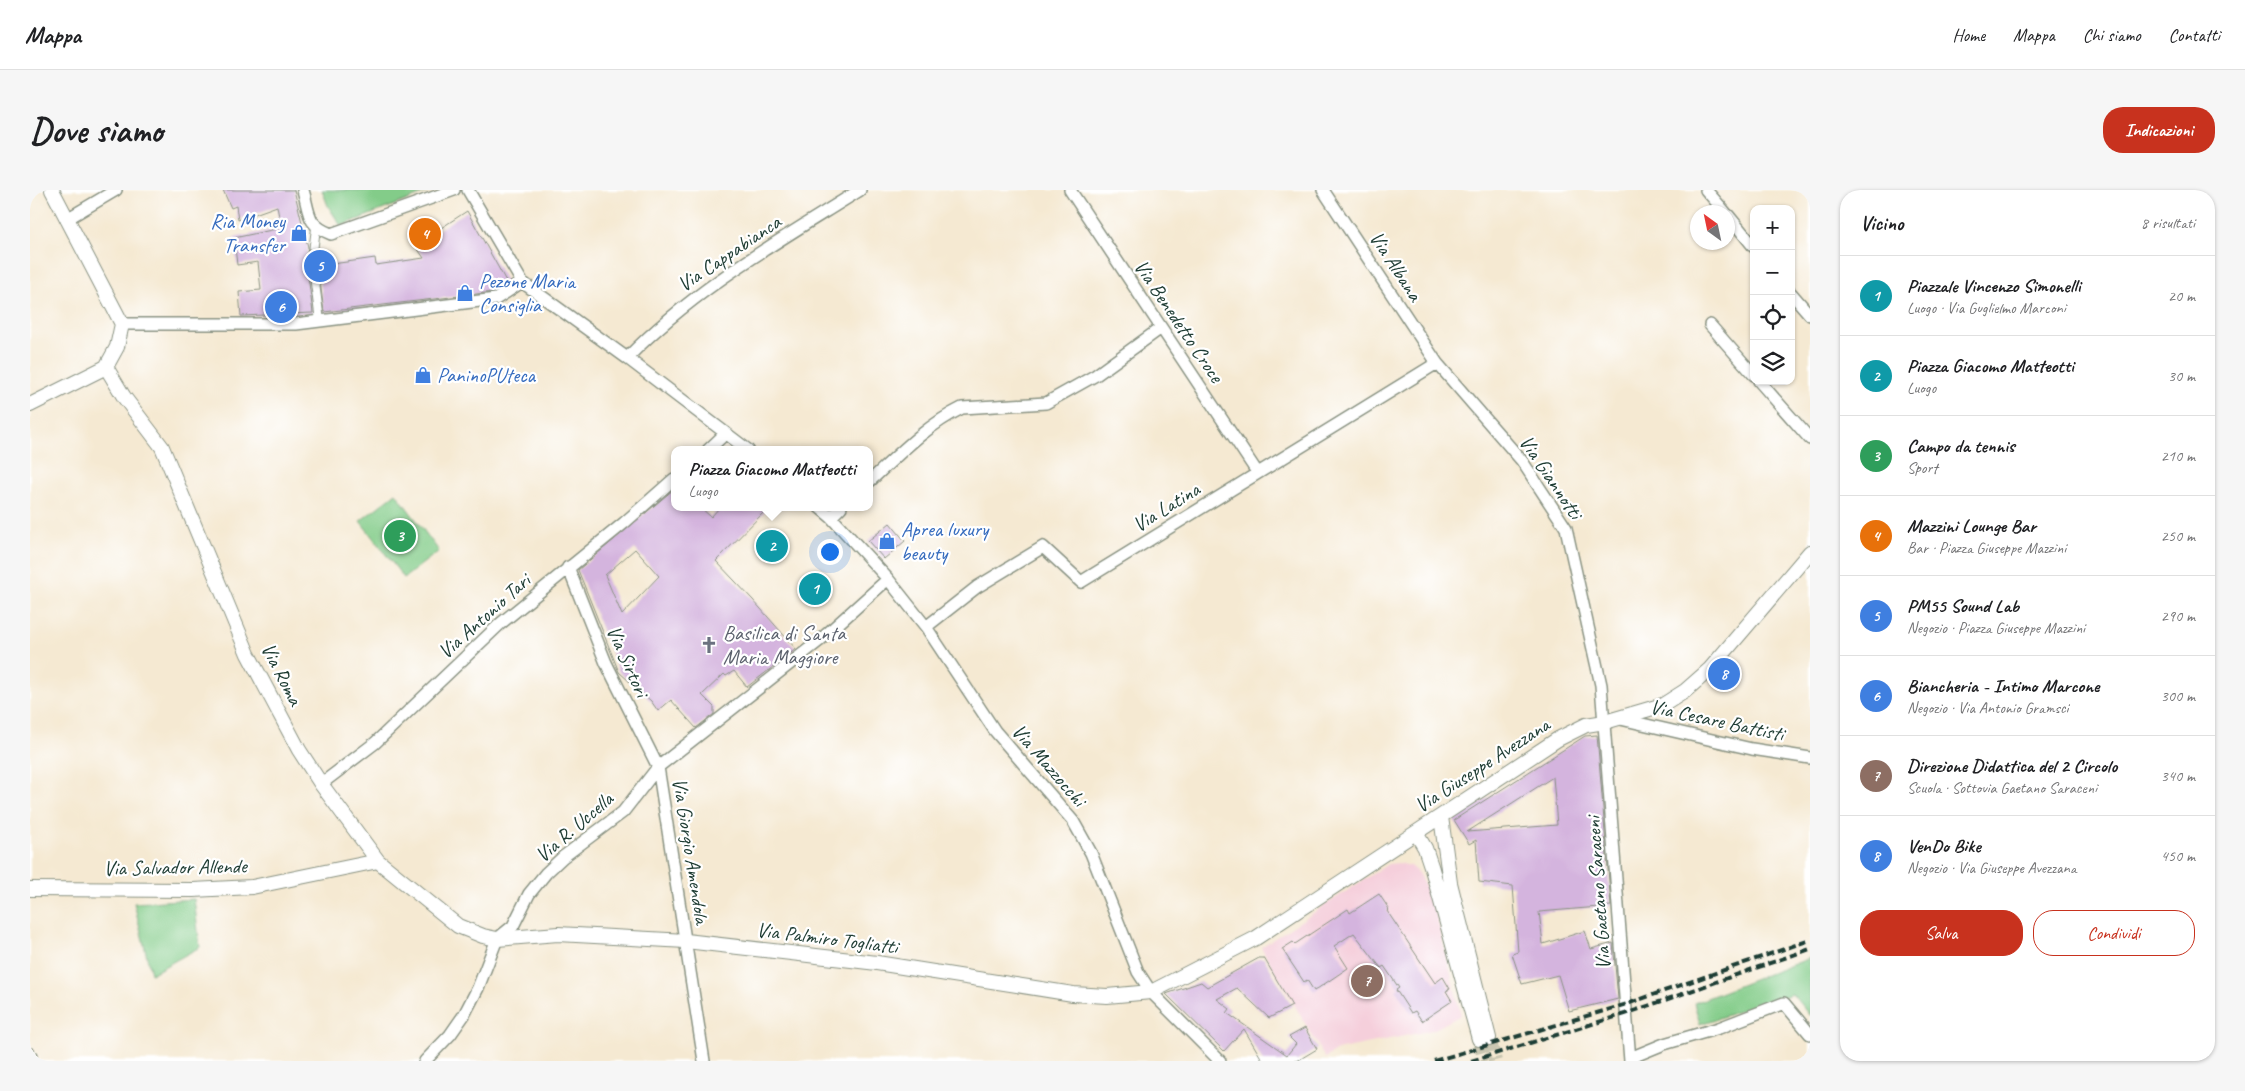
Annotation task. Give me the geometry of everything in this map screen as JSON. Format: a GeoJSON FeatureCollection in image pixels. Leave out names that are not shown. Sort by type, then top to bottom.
{"type":"FeatureCollection","features":[{"type":"Feature","properties":{"kind":"street"},"geometry":{"type":"LineString","coordinates":[[30,406],[106,367],[117,347],[122,324],[52,190]]}},
{"type":"Feature","properties":{"kind":"street"},"geometry":{"type":"LineString","coordinates":[[67,219],[116,190]]}},
{"type":"Feature","properties":{"kind":"street"},"geometry":{"type":"LineString","coordinates":[[304,190],[312,221],[316,228],[312,260],[320,321]]}},
{"type":"Feature","properties":{"kind":"street"},"geometry":{"type":"LineString","coordinates":[[316,228],[331,234],[454,190]]}},
{"type":"Feature","properties":{"kind":"street","name":"Via Cappabianca"},"geometry":{"type":"LineString","coordinates":[[627,358],[656,328],[715,281],[860,190]]}},
{"type":"Feature","properties":{"kind":"street","name":"Via Benedetto Croce"},"geometry":{"type":"LineString","coordinates":[[1070,190],[1257,472]]}},
{"type":"Feature","properties":{"kind":"street","name":"Via Albana"},"geometry":{"type":"LineString","coordinates":[[1323,190],[1438,363]]}},
{"type":"Feature","properties":{"kind":"street"},"geometry":{"type":"LineString","coordinates":[[1706,190],[1719,205]]}},
{"type":"Feature","properties":{"kind":"street"},"geometry":{"type":"LineString","coordinates":[[474,192],[522,282],[627,358],[743,446]]}},
{"type":"Feature","properties":{"kind":"street"},"geometry":{"type":"LineString","coordinates":[[1735,224],[1750,242]]}},
{"type":"Feature","properties":{"kind":"street"},"geometry":{"type":"LineString","coordinates":[[122,324],[239,326],[296,324],[496,299],[522,282]]}},
{"type":"Feature","properties":{"kind":"street"},"geometry":{"type":"LineString","coordinates":[[1793,295],[1810,316]]}},
{"type":"Feature","properties":{"kind":"street"},"geometry":{"type":"LineString","coordinates":[[1710,325],[1750,370]]}},
{"type":"Feature","properties":{"kind":"street"},"geometry":{"type":"LineString","coordinates":[[873,478],[910,444],[950,413],[962,408],[1046,403],[1096,375],[1161,328]]}},
{"type":"Feature","properties":{"kind":"street","name":"Via Latina"},"geometry":{"type":"LineString","coordinates":[[926,627],[976,587],[1044,546],[1081,582],[1257,472],[1438,363]]}},
{"type":"Feature","properties":{"kind":"street","name":"Via Giannotti"},"geometry":{"type":"LineString","coordinates":[[1438,363],[1522,461],[1566,528],[1610,720]]}},
{"type":"Feature","properties":{"kind":"street","name":"Via Roma"},"geometry":{"type":"LineString","coordinates":[[106,367],[124,397],[162,447],[248,654],[299,750],[321,784],[378,861],[458,926],[498,939]]}},
{"type":"Feature","properties":{"kind":"street"},"geometry":{"type":"LineString","coordinates":[[1763,385],[1810,439]]}},
{"type":"Feature","properties":{"kind":"street"},"geometry":{"type":"LineString","coordinates":[[712,446],[726,433]]}},
{"type":"Feature","properties":{"kind":"street","name":"Via Antonio Tari"},"geometry":{"type":"LineString","coordinates":[[321,784],[375,743],[500,624],[624,523],[671,482]]}},
{"type":"Feature","properties":{"kind":"street","name":"Via Mazzocchi"},"geometry":{"type":"LineString","coordinates":[[823,511],[888,579],[926,627],[995,731],[1073,821],[1091,852],[1138,972],[1151,992],[1220,1061]]}},
{"type":"Feature","properties":{"kind":"street"},"geometry":{"type":"LineString","coordinates":[[830,517],[837,511]]}},
{"type":"Feature","properties":{"kind":"street","name":"Via Giuseppe Avezzana"},"geometry":{"type":"LineString","coordinates":[[1151,992],[1256,938],[1558,739],[1581,727],[1663,705],[1685,691],[1710,669],[1810,552]]}},
{"type":"Feature","properties":{"kind":"street","name":"Via Sirtori"},"geometry":{"type":"LineString","coordinates":[[568,567],[606,662],[658,767]]}},
{"type":"Feature","properties":{"kind":"street","name":"Via R. Uccella"},"geometry":{"type":"LineString","coordinates":[[498,939],[513,926],[529,894],[546,873],[563,857],[623,812],[658,767],[819,641],[888,579]]}},
{"type":"Feature","properties":{"kind":"street","name":"Via Cesare Battisti"},"geometry":{"type":"LineString","coordinates":[[1610,720],[1752,749],[1810,758]]}},
{"type":"Feature","properties":{"kind":"street","name":"Via Gaetano Saraceni"},"geometry":{"type":"LineString","coordinates":[[1610,720],[1630,1059]]}},
{"type":"Feature","properties":{"kind":"street","name":"Via Giorgio Amendola"},"geometry":{"type":"LineString","coordinates":[[658,767],[704,1061]]}},
{"type":"Feature","properties":{"kind":"street"},"geometry":{"type":"LineString","coordinates":[[1416,833],[1425,848],[1432,869],[1484,1038],[1450,883],[1440,817]]}},
{"type":"Feature","properties":{"kind":"street","name":"Via Salvador Allende"},"geometry":{"type":"LineString","coordinates":[[30,889],[194,890],[252,887],[378,861]]}},
{"type":"Feature","properties":{"kind":"street","name":"Via Palmiro Togliatti"},"geometry":{"type":"LineString","coordinates":[[498,939],[558,934],[686,941],[876,963],[1074,994],[1107,996],[1151,992]]}},
{"type":"Feature","properties":{"kind":"street"},"geometry":{"type":"LineString","coordinates":[[425,1061],[450,1035],[464,1015],[478,988],[498,939]]}},
{"type":"Feature","properties":{"kind":"street"},"geometry":{"type":"LineString","coordinates":[[1630,1059],[1664,1044],[1719,1028],[1784,1003],[1810,1034]]}},
{"type":"Feature","properties":{"kind":"street"},"geometry":{"type":"LineString","coordinates":[[30,1054],[32,1061]]}},
{"type":"Feature","properties":{"kind":"shaded area"},"geometry":{"type":"Polygon","coordinates":[[[1399,863],[1410,866],[1418,873],[1432,898],[1461,1015],[1433,1030],[1337,1050],[1325,1058],[1261,947],[1388,864],[1399,863]]]}},
{"type":"Feature","properties":{"kind":"green space"},"geometry":{"type":"Polygon","coordinates":[[[322,190],[433,190],[341,226],[328,206],[322,190]]]}},
{"type":"Feature","properties":{"kind":"green space"},"geometry":{"type":"Polygon","coordinates":[[[396,493],[439,551],[404,578],[360,521],[396,493]]]}},
{"type":"Feature","properties":{"kind":"green space"},"geometry":{"type":"Polygon","coordinates":[[[194,899],[200,947],[151,974],[134,903],[194,899]]]}},
{"type":"Feature","properties":{"kind":"green space"},"geometry":{"type":"Polygon","coordinates":[[[1810,958],[1810,1016],[1792,994],[1700,1024],[1694,1003],[1810,958]]]}},
{"type":"Feature","properties":{"kind":"building"},"geometry":{"type":"Polygon","coordinates":[[[223,190],[294,190],[308,247],[306,261],[313,313],[241,316],[239,292],[261,290],[258,262],[237,265],[234,238],[281,228],[277,206],[238,220],[236,206],[231,208],[223,190]]]}},
{"type":"Feature","properties":{"kind":"building"},"geometry":{"type":"Polygon","coordinates":[[[467,211],[507,283],[493,292],[324,312],[318,266],[375,258],[376,265],[424,258],[415,245],[467,211]]]}},
{"type":"Feature","properties":{"kind":"building","name":"Basilica di Santa Maria Maggiore"},"geometry":{"type":"Polygon","coordinates":[[[671,492],[671,511],[704,511],[711,517],[716,511],[765,511],[716,561],[796,649],[747,687],[734,671],[726,676],[724,674],[702,695],[714,707],[714,714],[696,728],[671,700],[658,711],[651,701],[619,672],[578,570],[671,492]],[[635,549],[605,575],[622,615],[659,576],[635,549]]]}},
{"type":"Feature","properties":{"kind":"building","name":"Aprea luxury beauty"},"geometry":{"type":"Polygon","coordinates":[[[890,523],[905,541],[884,559],[868,541],[890,523]]]}},
{"type":"Feature","properties":{"kind":"building"},"geometry":{"type":"Polygon","coordinates":[[[1597,735],[1611,906],[1539,912],[1543,944],[1585,931],[1591,949],[1613,943],[1618,999],[1569,1011],[1558,975],[1522,984],[1512,954],[1518,952],[1513,886],[1479,882],[1476,840],[1469,844],[1454,820],[1585,736],[1597,735]],[[1553,777],[1467,832],[1557,825],[1553,777]]]}},
{"type":"Feature","properties":{"kind":"building"},"geometry":{"type":"Polygon","coordinates":[[[1379,894],[1389,909],[1387,911],[1435,983],[1443,977],[1450,989],[1446,991],[1452,1001],[1422,1021],[1415,1011],[1411,1013],[1396,990],[1399,988],[1384,966],[1381,968],[1354,933],[1334,946],[1348,968],[1314,991],[1307,980],[1304,982],[1282,949],[1293,942],[1295,944],[1348,909],[1350,913],[1379,894]]]}},
{"type":"Feature","properties":{"kind":"building"},"geometry":{"type":"Polygon","coordinates":[[[1259,958],[1264,958],[1292,1006],[1269,1018],[1237,988],[1217,999],[1230,1009],[1227,1013],[1287,1055],[1296,1044],[1289,1037],[1305,1028],[1317,1049],[1297,1061],[1263,1061],[1244,1029],[1224,1051],[1166,994],[1201,982],[1207,987],[1259,958]]]}},
{"type":"Feature","properties":{"kind":"tunnel"},"geometry":{"type":"LineString","coordinates":[[1489,1038],[1495,1061]]}},
{"type":"Feature","properties":{"kind":"tunnel"},"geometry":{"type":"LineString","coordinates":[[1479,1039],[1485,1061]]}},
{"type":"Feature","properties":{"kind":"railway"},"geometry":{"type":"LineString","coordinates":[[1434,1061],[1624,1005],[1810,940]]}},
{"type":"Feature","properties":{"kind":"railway"},"geometry":{"type":"LineString","coordinates":[[1471,1061],[1625,1014],[1810,949]]}},
{"type":"Feature","properties":{"kind":"place","name":"Ria Money Transfer"},"geometry":{"type":"Point","coordinates":[299,233]}},
{"type":"Feature","properties":{"kind":"place","name":"Mazzini Lounge Bar"},"geometry":{"type":"Point","coordinates":[425,234]}},
{"type":"Feature","properties":{"kind":"place","name":"PM55 Sound Lab"},"geometry":{"type":"Point","coordinates":[320,266]}},
{"type":"Feature","properties":{"kind":"place","name":"Pezone Maria Consiglia"},"geometry":{"type":"Point","coordinates":[465,293]}},
{"type":"Feature","properties":{"kind":"place","name":"Biancheria - Intimo Marcone"},"geometry":{"type":"Point","coordinates":[281,307]}},
{"type":"Feature","properties":{"kind":"place","name":"PaninoPUteca"},"geometry":{"type":"Point","coordinates":[423,375]}},
{"type":"Feature","properties":{"kind":"place","name":"Campo da tennis"},"geometry":{"type":"Point","coordinates":[400,536]}},
{"type":"Feature","properties":{"kind":"place","name":"Aprea luxury beauty"},"geometry":{"type":"Point","coordinates":[887,541]}},
{"type":"Feature","properties":{"kind":"place","name":"Piazza Giacomo Matteotti"},"geometry":{"type":"Point","coordinates":[772,546]}},
{"type":"Feature","properties":{"kind":"place","name":"Piazzale Vincenzo Simonelli"},"geometry":{"type":"Point","coordinates":[815,589]}},
{"type":"Feature","properties":{"kind":"place","name":"Basilica di Santa Maria Maggiore"},"geometry":{"type":"Point","coordinates":[709,645]}},
{"type":"Feature","properties":{"kind":"place","name":"VenDo Bike"},"geometry":{"type":"Point","coordinates":[1724,674]}},
{"type":"Feature","properties":{"kind":"place","name":"Direzione Didattica del 2 Circolo"},"geometry":{"type":"Point","coordinates":[1367,981]}}]}
